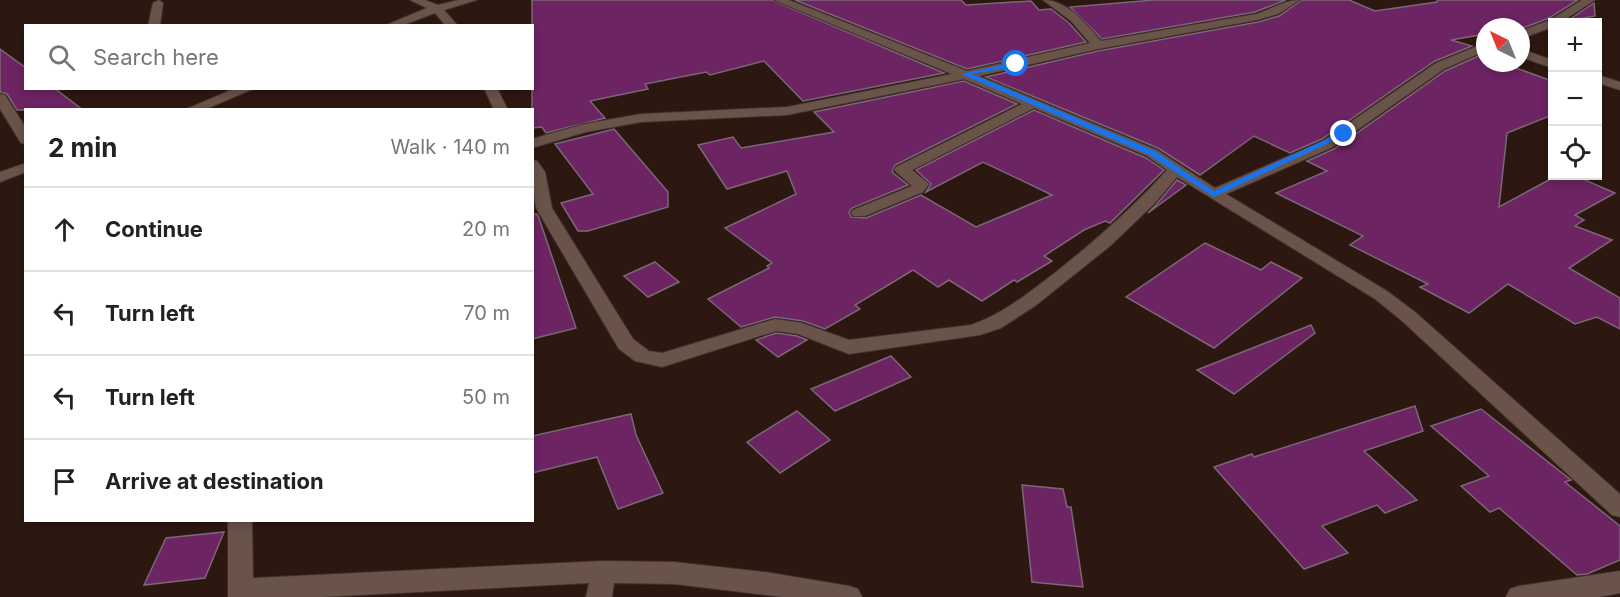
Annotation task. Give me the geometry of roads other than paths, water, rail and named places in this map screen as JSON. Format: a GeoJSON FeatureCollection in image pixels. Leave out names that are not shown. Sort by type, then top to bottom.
{"type":"FeatureCollection","features":[{"type":"Feature","properties":{"kind":"street"},"geometry":{"type":"LineString","coordinates":[[415,0],[437,8],[451,24]]}},
{"type":"Feature","properties":{"kind":"street"},"geometry":{"type":"LineString","coordinates":[[393,24],[437,8],[471,0]]}},
{"type":"Feature","properties":{"kind":"street"},"geometry":{"type":"LineString","coordinates":[[779,0],[1035,103],[1152,153],[1214,194],[1381,295],[1408,316],[1620,508]]}},
{"type":"Feature","properties":{"kind":"street"},"geometry":{"type":"LineString","coordinates":[[1048,0],[1075,19],[1098,45]]}},
{"type":"Feature","properties":{"kind":"street"},"geometry":{"type":"LineString","coordinates":[[534,143],[584,128],[641,118],[787,111],[995,69],[1098,45],[1257,17],[1274,12],[1295,0]]}},
{"type":"Feature","properties":{"kind":"street"},"geometry":{"type":"LineString","coordinates":[[1561,18],[1590,0]]}},
{"type":"Feature","properties":{"kind":"street"},"geometry":{"type":"LineString","coordinates":[[154,24],[158,3]]}},
{"type":"Feature","properties":{"kind":"street"},"geometry":{"type":"LineString","coordinates":[[1530,32],[1548,25]]}},
{"type":"Feature","properties":{"kind":"street"},"geometry":{"type":"LineString","coordinates":[[1214,194],[1328,144],[1440,66],[1476,51]]}},
{"type":"Feature","properties":{"kind":"street"},"geometry":{"type":"LineString","coordinates":[[1530,55],[1548,62]]}},
{"type":"Feature","properties":{"kind":"street"},"geometry":{"type":"LineString","coordinates":[[1602,80],[1620,86]]}},
{"type":"Feature","properties":{"kind":"street"},"geometry":{"type":"LineString","coordinates":[[195,108],[240,90]]}},
{"type":"Feature","properties":{"kind":"street"},"geometry":{"type":"LineString","coordinates":[[491,90],[500,108]]}},
{"type":"Feature","properties":{"kind":"street"},"geometry":{"type":"LineString","coordinates":[[0,98],[24,137]]}},
{"type":"Feature","properties":{"kind":"street"},"geometry":{"type":"LineString","coordinates":[[859,213],[918,189],[921,184],[901,170],[1035,103]]}},
{"type":"Feature","properties":{"kind":"street"},"geometry":{"type":"LineString","coordinates":[[534,167],[538,172],[541,198],[549,217],[626,344],[635,354],[647,359],[662,360],[775,325],[804,328],[834,343],[849,346],[973,331],[994,324],[1029,302],[1104,242],[1148,201],[1176,170]]}},
{"type":"Feature","properties":{"kind":"street"},"geometry":{"type":"LineString","coordinates":[[0,177],[24,168]]}},
{"type":"Feature","properties":{"kind":"street"},"geometry":{"type":"LineString","coordinates":[[240,522],[241,593],[603,572],[674,573],[765,583],[849,597]]}},
{"type":"Feature","properties":{"kind":"street"},"geometry":{"type":"LineString","coordinates":[[599,597],[603,572]]}},
{"type":"Feature","properties":{"kind":"street"},"geometry":{"type":"LineString","coordinates":[[1519,597],[1620,582]]}}]}
